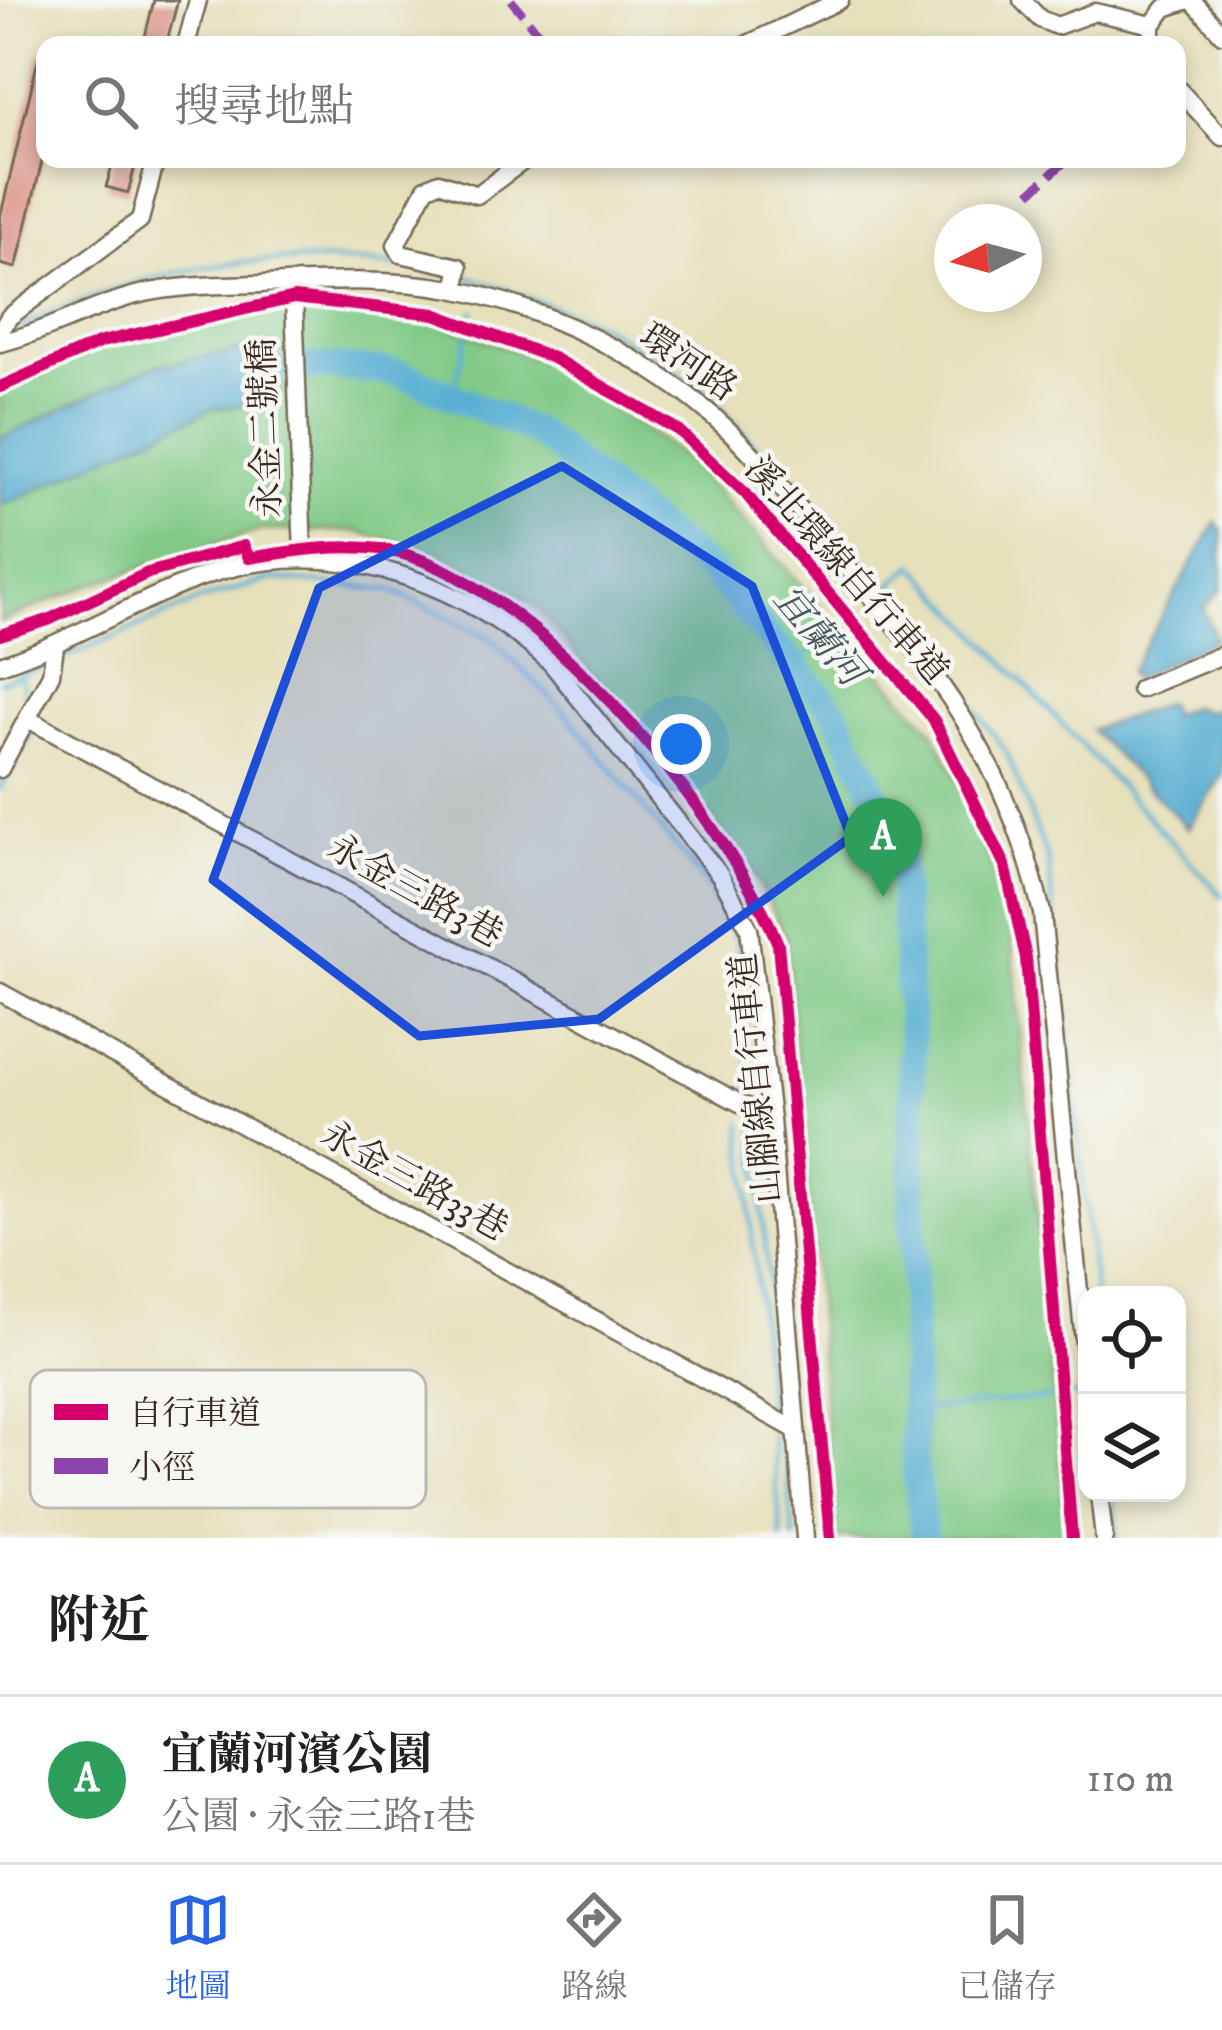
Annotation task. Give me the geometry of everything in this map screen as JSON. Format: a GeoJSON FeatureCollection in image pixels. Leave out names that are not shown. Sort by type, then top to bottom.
{"type":"FeatureCollection","features":[{"type":"Feature","properties":{"kind":"street"},"geometry":{"type":"LineString","coordinates":[[188,36],[197,0]]}},
{"type":"Feature","properties":{"kind":"street"},"geometry":{"type":"LineString","coordinates":[[765,36],[841,0]]}},
{"type":"Feature","properties":{"kind":"street"},"geometry":{"type":"LineString","coordinates":[[1022,0],[1040,19],[1058,26],[1095,12],[1152,25]]}},
{"type":"Feature","properties":{"kind":"street"},"geometry":{"type":"LineString","coordinates":[[1152,36],[1152,25],[1165,8],[1190,0],[1222,34]]}},
{"type":"Feature","properties":{"kind":"street"},"geometry":{"type":"LineString","coordinates":[[1186,98],[1222,137]]}},
{"type":"Feature","properties":{"kind":"street"},"geometry":{"type":"LineString","coordinates":[[0,332],[9,317],[140,220],[154,168]]}},
{"type":"Feature","properties":{"kind":"street"},"geometry":{"type":"LineString","coordinates":[[456,290],[459,267],[401,254],[396,245],[430,183],[477,195],[514,168]]}},
{"type":"Feature","properties":{"kind":"street","name":"環河路"},"geometry":{"type":"LineString","coordinates":[[0,344],[138,295],[400,282],[456,290],[554,321],[639,364],[724,425],[895,623],[967,717],[1004,787],[1027,848],[1042,914],[1079,1286]]}},
{"type":"Feature","properties":{"kind":"street","name":"永金二號橋"},"geometry":{"type":"LineString","coordinates":[[296,290],[303,556]]}},
{"type":"Feature","properties":{"kind":"street"},"geometry":{"type":"LineString","coordinates":[[0,665],[55,647],[209,574],[303,556],[376,567],[440,590],[518,633],[573,689],[720,875],[749,928],[771,1120],[805,1538]]}},
{"type":"Feature","properties":{"kind":"street"},"geometry":{"type":"LineString","coordinates":[[0,769],[51,674],[55,647]]}},
{"type":"Feature","properties":{"kind":"street"},"geometry":{"type":"LineString","coordinates":[[1140,689],[1222,655]]}},
{"type":"Feature","properties":{"kind":"street","name":"永金三路3巷"},"geometry":{"type":"LineString","coordinates":[[28,719],[771,1120]]}},
{"type":"Feature","properties":{"kind":"street","name":"永金三路33巷"},"geometry":{"type":"LineString","coordinates":[[0,992],[796,1430]]}},
{"type":"Feature","properties":{"kind":"street"},"geometry":{"type":"LineString","coordinates":[[1100,1502],[1104,1538]]}},
{"type":"Feature","properties":{"kind":"highlighted area"},"geometry":{"type":"Polygon","coordinates":[[[562,466],[752,586],[851,837],[599,1019],[419,1036],[213,880],[319,588],[562,466]]]}},
{"type":"Feature","properties":{"kind":"green space"},"geometry":{"type":"Polygon","coordinates":[[[288,307],[435,322],[546,362],[687,459],[933,731],[975,815],[1011,930],[1067,1538],[836,1538],[786,938],[749,863],[535,604],[439,553],[355,531],[261,530],[91,584],[0,622],[0,393],[100,347],[288,307]]]}},
{"type":"Feature","properties":{"kind":"water"},"geometry":{"type":"Polygon","coordinates":[[[275,344],[280,399],[212,409],[0,506],[0,439],[150,367],[275,344]]]}},
{"type":"Feature","properties":{"kind":"water"},"geometry":{"type":"Polygon","coordinates":[[[1216,522],[1222,530],[1222,589],[1203,608],[1216,639],[1133,679],[1129,673],[1216,522]]]}},
{"type":"Feature","properties":{"kind":"water"},"geometry":{"type":"Polygon","coordinates":[[[1222,702],[1222,775],[1188,828],[1091,730],[1167,703],[1171,715],[1191,707],[1211,712],[1222,702]]]}},
{"type":"Feature","properties":{"kind":"building"},"geometry":{"type":"Polygon","coordinates":[[[154,0],[178,0],[168,36],[145,36],[154,0]]]}},
{"type":"Feature","properties":{"kind":"building"},"geometry":{"type":"Polygon","coordinates":[[[36,69],[36,168],[40,168],[16,268],[0,264],[0,218],[36,69]]]}},
{"type":"Feature","properties":{"kind":"building"},"geometry":{"type":"Polygon","coordinates":[[[111,168],[135,168],[128,193],[106,187],[111,168]]]}},
{"type":"Feature","properties":{"kind":"waterway"},"geometry":{"type":"LineString","coordinates":[[18,328],[126,286],[228,264],[333,261],[448,273]]}},
{"type":"Feature","properties":{"kind":"waterway"},"geometry":{"type":"LineString","coordinates":[[464,275],[600,324],[705,390],[886,589],[1007,753],[1048,860],[1094,1286]]}},
{"type":"Feature","properties":{"kind":"waterway"},"geometry":{"type":"LineString","coordinates":[[472,317],[474,312]]}},
{"type":"Feature","properties":{"kind":"waterway"},"geometry":{"type":"LineString","coordinates":[[452,396],[467,337]]}},
{"type":"Feature","properties":{"kind":"waterway","name":"宜蘭河"},"geometry":{"type":"LineString","coordinates":[[241,377],[313,366],[397,372],[537,433],[711,571],[835,711],[899,842],[912,1039],[914,1458],[924,1538]]}},
{"type":"Feature","properties":{"kind":"waterway"},"geometry":{"type":"LineString","coordinates":[[888,588],[914,565],[1222,896]]}},
{"type":"Feature","properties":{"kind":"waterway"},"geometry":{"type":"LineString","coordinates":[[57,661],[203,599],[272,579],[391,590],[490,638],[563,710],[708,886],[738,943],[751,1096]]}},
{"type":"Feature","properties":{"kind":"waterway"},"geometry":{"type":"LineString","coordinates":[[792,666],[830,635]]}},
{"type":"Feature","properties":{"kind":"waterway"},"geometry":{"type":"LineString","coordinates":[[0,682],[47,666]]}},
{"type":"Feature","properties":{"kind":"waterway"},"geometry":{"type":"LineString","coordinates":[[21,677],[26,701]]}},
{"type":"Feature","properties":{"kind":"waterway"},"geometry":{"type":"LineString","coordinates":[[0,789],[31,734]]}},
{"type":"Feature","properties":{"kind":"waterway"},"geometry":{"type":"LineString","coordinates":[[742,1123],[768,1405]]}},
{"type":"Feature","properties":{"kind":"waterway"},"geometry":{"type":"LineString","coordinates":[[754,1125],[780,1407]]}},
{"type":"Feature","properties":{"kind":"waterway"},"geometry":{"type":"LineString","coordinates":[[913,1411],[1078,1395]]}},
{"type":"Feature","properties":{"kind":"waterway"},"geometry":{"type":"LineString","coordinates":[[771,1433],[782,1538]]}},
{"type":"Feature","properties":{"kind":"waterway"},"geometry":{"type":"LineString","coordinates":[[783,1437],[794,1538]]}},
{"type":"Feature","properties":{"kind":"waterway"},"geometry":{"type":"LineString","coordinates":[[1114,1502],[1117,1538]]}},
{"type":"Feature","properties":{"kind":"marked path"},"geometry":{"type":"LineString","coordinates":[[511,0],[541,36]]}},
{"type":"Feature","properties":{"kind":"marked path"},"geometry":{"type":"LineString","coordinates":[[1030,193],[1058,168]]}},
{"type":"Feature","properties":{"kind":"cycle path","name":"溪北環線自行車道"},"geometry":{"type":"LineString","coordinates":[[0,387],[101,342],[294,298],[435,314],[553,358],[678,430],[745,493],[934,720],[1005,865],[1026,958],[1072,1538]]}},
{"type":"Feature","properties":{"kind":"cycle path","name":"山腳線自行車道"},"geometry":{"type":"LineString","coordinates":[[0,635],[48,620],[148,573],[244,546],[249,558],[335,548],[386,550],[442,569],[501,604],[616,708],[715,832],[778,944],[830,1538]]}},
{"type":"Feature","properties":{"kind":"place","name":"宜蘭河濱公園"},"geometry":{"type":"Point","coordinates":[883,897]}}]}
